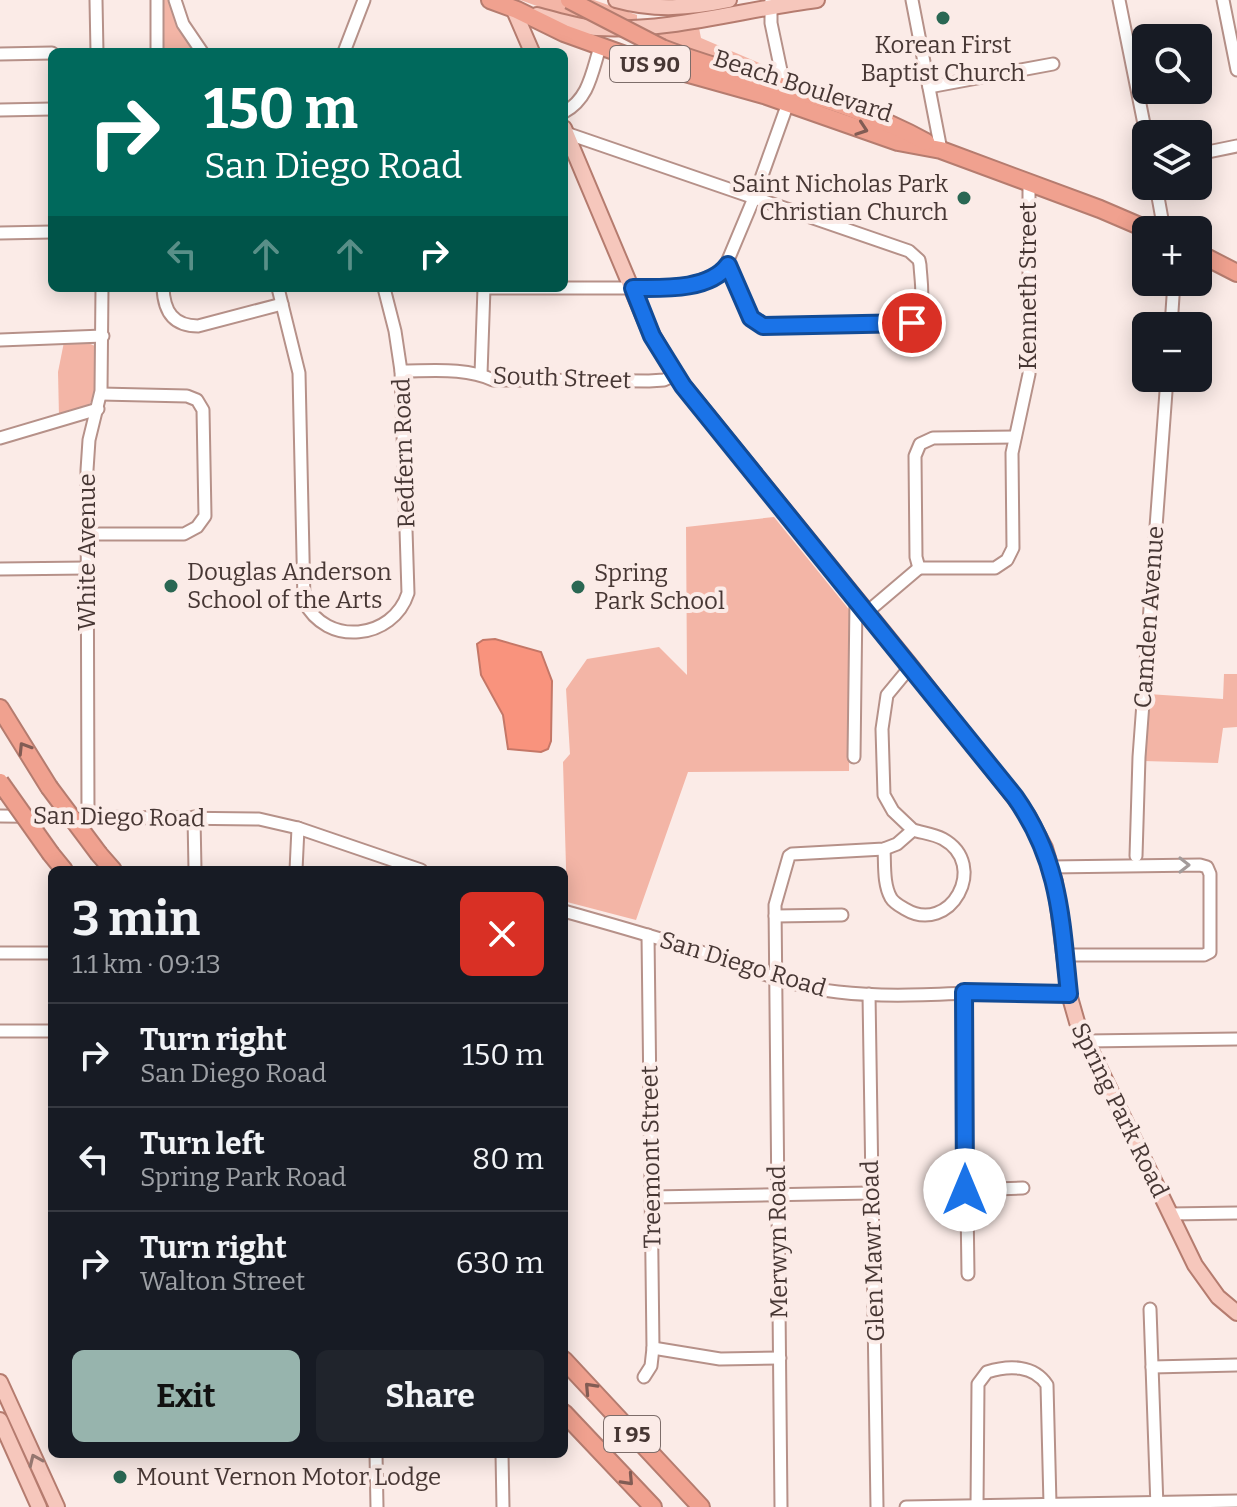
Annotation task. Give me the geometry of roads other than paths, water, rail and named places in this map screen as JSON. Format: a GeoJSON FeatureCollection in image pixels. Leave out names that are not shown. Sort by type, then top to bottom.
{"type":"FeatureCollection","features":[{"type":"Feature","properties":{"kind":"highway","name":"US 90"},"geometry":{"type":"LineString","coordinates":[[490,0],[515,9]]}},
{"type":"Feature","properties":{"kind":"highway","name":"Beach Boulevard"},"geometry":{"type":"LineString","coordinates":[[569,0],[662,48],[715,67],[784,85],[902,129],[941,150],[1132,223]]}},
{"type":"Feature","properties":{"kind":"highway","name":"Beach Boulevard"},"geometry":{"type":"LineString","coordinates":[[515,9],[556,24],[600,47],[788,103],[898,142],[941,150]]}},
{"type":"Feature","properties":{"kind":"highway"},"geometry":{"type":"LineString","coordinates":[[1212,260],[1237,273]]}},
{"type":"Feature","properties":{"kind":"highway"},"geometry":{"type":"LineString","coordinates":[[0,708],[49,787],[110,866]]}},
{"type":"Feature","properties":{"kind":"highway"},"geometry":{"type":"LineString","coordinates":[[0,782],[61,866]]}},
{"type":"Feature","properties":{"kind":"highway","name":"I 95"},"geometry":{"type":"LineString","coordinates":[[568,1364],[701,1507]]}},
{"type":"Feature","properties":{"kind":"highway","name":"I 95"},"geometry":{"type":"LineString","coordinates":[[568,1417],[653,1507]]}},
{"type":"Feature","properties":{"kind":"main road"},"geometry":{"type":"LineString","coordinates":[[616,0],[686,8],[729,0]]}},
{"type":"Feature","properties":{"kind":"main road"},"geometry":{"type":"LineString","coordinates":[[533,48],[535,31],[556,24],[598,28],[650,26],[771,4],[817,0]]}},
{"type":"Feature","properties":{"kind":"main road"},"geometry":{"type":"LineString","coordinates":[[515,9],[530,48]]}},
{"type":"Feature","properties":{"kind":"main road"},"geometry":{"type":"LineString","coordinates":[[784,85],[788,103]]}},
{"type":"Feature","properties":{"kind":"main road","name":"Spring Park Road"},"geometry":{"type":"LineString","coordinates":[[568,137],[652,336],[675,375],[1027,814],[1045,848],[1058,895],[1069,994],[1086,1041],[1200,1274],[1218,1297],[1237,1313]]}},
{"type":"Feature","properties":{"kind":"main road"},"geometry":{"type":"LineString","coordinates":[[1,1386],[57,1507]]}},
{"type":"Feature","properties":{"kind":"main road"},"geometry":{"type":"LineString","coordinates":[[0,1420],[39,1507]]}},
{"type":"Feature","properties":{"kind":"street"},"geometry":{"type":"LineString","coordinates":[[96,0],[97,48]]}},
{"type":"Feature","properties":{"kind":"street"},"geometry":{"type":"LineString","coordinates":[[157,0],[157,48]]}},
{"type":"Feature","properties":{"kind":"street"},"geometry":{"type":"LineString","coordinates":[[175,0],[183,24],[199,48]]}},
{"type":"Feature","properties":{"kind":"street"},"geometry":{"type":"LineString","coordinates":[[346,48],[364,0]]}},
{"type":"Feature","properties":{"kind":"street"},"geometry":{"type":"LineString","coordinates":[[912,0],[941,150]]}},
{"type":"Feature","properties":{"kind":"street"},"geometry":{"type":"LineString","coordinates":[[1119,0],[1143,120]]}},
{"type":"Feature","properties":{"kind":"street"},"geometry":{"type":"LineString","coordinates":[[1223,0],[1237,70]]}},
{"type":"Feature","properties":{"kind":"street"},"geometry":{"type":"LineString","coordinates":[[771,4],[771,23],[784,85]]}},
{"type":"Feature","properties":{"kind":"street"},"geometry":{"type":"LineString","coordinates":[[568,110],[584,94],[600,47]]}},
{"type":"Feature","properties":{"kind":"street"},"geometry":{"type":"LineString","coordinates":[[0,54],[48,53]]}},
{"type":"Feature","properties":{"kind":"street"},"geometry":{"type":"LineString","coordinates":[[929,87],[1053,64]]}},
{"type":"Feature","properties":{"kind":"street"},"geometry":{"type":"LineString","coordinates":[[568,288],[688,286],[723,272],[788,103]]}},
{"type":"Feature","properties":{"kind":"street"},"geometry":{"type":"LineString","coordinates":[[0,110],[48,109]]}},
{"type":"Feature","properties":{"kind":"street"},"geometry":{"type":"LineString","coordinates":[[568,131],[915,254],[920,265],[921,310],[916,320],[907,324],[763,326],[751,318],[728,265]]}},
{"type":"Feature","properties":{"kind":"street"},"geometry":{"type":"LineString","coordinates":[[1212,151],[1237,146]]}},
{"type":"Feature","properties":{"kind":"street","name":"Kenneth Street"},"geometry":{"type":"LineString","coordinates":[[919,568],[995,568],[1011,555],[1015,437],[1029,374],[1029,182]]}},
{"type":"Feature","properties":{"kind":"street"},"geometry":{"type":"LineString","coordinates":[[0,233],[48,232]]}},
{"type":"Feature","properties":{"kind":"street","name":"White Avenue"},"geometry":{"type":"LineString","coordinates":[[88,817],[87,455],[101,394],[102,292]]}},
{"type":"Feature","properties":{"kind":"street"},"geometry":{"type":"LineString","coordinates":[[164,292],[167,311],[172,318],[189,326],[282,304],[279,292]]}},
{"type":"Feature","properties":{"kind":"street","name":"Redfern Road"},"geometry":{"type":"LineString","coordinates":[[282,304],[299,373],[304,601],[317,621],[336,630],[379,628],[399,613],[408,593],[401,371],[385,292]]}},
{"type":"Feature","properties":{"kind":"street"},"geometry":{"type":"LineString","coordinates":[[481,374],[484,292]]}},
{"type":"Feature","properties":{"kind":"street"},"geometry":{"type":"LineString","coordinates":[[0,340],[103,336]]}},
{"type":"Feature","properties":{"kind":"street","name":"South Street"},"geometry":{"type":"LineString","coordinates":[[401,371],[481,374],[493,380],[547,381],[649,381],[675,375]]}},
{"type":"Feature","properties":{"kind":"street","name":"Camden Avenue"},"geometry":{"type":"LineString","coordinates":[[1136,856],[1139,757],[1166,392]]}},
{"type":"Feature","properties":{"kind":"street"},"geometry":{"type":"LineString","coordinates":[[87,534],[184,534],[197,527],[205,516],[203,410],[197,400],[187,396],[101,394]]}},
{"type":"Feature","properties":{"kind":"street"},"geometry":{"type":"LineString","coordinates":[[0,438],[98,409]]}},
{"type":"Feature","properties":{"kind":"street"},"geometry":{"type":"LineString","coordinates":[[866,613],[919,568],[916,557],[915,456],[920,444],[933,438],[1015,437]]}},
{"type":"Feature","properties":{"kind":"street"},"geometry":{"type":"LineString","coordinates":[[0,569],[87,568]]}},
{"type":"Feature","properties":{"kind":"street"},"geometry":{"type":"LineString","coordinates":[[854,757],[856,601]]}},
{"type":"Feature","properties":{"kind":"street"},"geometry":{"type":"LineString","coordinates":[[911,666],[887,695],[882,716],[884,795],[893,811],[913,830],[946,841],[960,856],[964,885],[959,896],[945,910],[929,914],[911,913],[892,901],[887,887],[884,849],[897,844],[913,830]]}},
{"type":"Feature","properties":{"kind":"street","name":"San Diego Road"},"geometry":{"type":"LineString","coordinates":[[0,816],[259,819],[298,828],[408,866]]}},
{"type":"Feature","properties":{"kind":"street"},"geometry":{"type":"LineString","coordinates":[[194,817],[195,866]]}},
{"type":"Feature","properties":{"kind":"street"},"geometry":{"type":"LineString","coordinates":[[296,866],[298,828]]}},
{"type":"Feature","properties":{"kind":"street","name":"Merwyn Road"},"geometry":{"type":"LineString","coordinates":[[781,1507],[775,905],[792,854],[884,849]]}},
{"type":"Feature","properties":{"kind":"street"},"geometry":{"type":"LineString","coordinates":[[1050,867],[1200,865],[1207,867],[1210,874],[1210,952],[1204,955],[1065,955]]}},
{"type":"Feature","properties":{"kind":"street","name":"San Diego Road"},"geometry":{"type":"LineString","coordinates":[[568,912],[822,990],[869,994],[1069,994]]}},
{"type":"Feature","properties":{"kind":"street"},"geometry":{"type":"LineString","coordinates":[[775,916],[842,915]]}},
{"type":"Feature","properties":{"kind":"street","name":"Treemont Street"},"geometry":{"type":"LineString","coordinates":[[644,1377],[651,1366],[653,1348],[648,935]]}},
{"type":"Feature","properties":{"kind":"street"},"geometry":{"type":"LineString","coordinates":[[0,953],[48,953]]}},
{"type":"Feature","properties":{"kind":"street"},"geometry":{"type":"LineString","coordinates":[[964,992],[968,1274]]}},
{"type":"Feature","properties":{"kind":"street","name":"Glen Mawr Road"},"geometry":{"type":"LineString","coordinates":[[869,994],[877,1507]]}},
{"type":"Feature","properties":{"kind":"street"},"geometry":{"type":"LineString","coordinates":[[0,1031],[48,1031]]}},
{"type":"Feature","properties":{"kind":"street"},"geometry":{"type":"LineString","coordinates":[[1086,1041],[1237,1039]]}},
{"type":"Feature","properties":{"kind":"street"},"geometry":{"type":"LineString","coordinates":[[965,1190],[1023,1188]]}},
{"type":"Feature","properties":{"kind":"street"},"geometry":{"type":"LineString","coordinates":[[652,1197],[870,1193]]}},
{"type":"Feature","properties":{"kind":"street"},"geometry":{"type":"LineString","coordinates":[[1170,1214],[1237,1213]]}},
{"type":"Feature","properties":{"kind":"street"},"geometry":{"type":"LineString","coordinates":[[1150,1309],[1157,1504]]}},
{"type":"Feature","properties":{"kind":"street"},"geometry":{"type":"LineString","coordinates":[[653,1348],[720,1359],[780,1358]]}},
{"type":"Feature","properties":{"kind":"street"},"geometry":{"type":"LineString","coordinates":[[1152,1367],[1237,1365]]}},
{"type":"Feature","properties":{"kind":"street"},"geometry":{"type":"LineString","coordinates":[[977,1506],[978,1384],[987,1372],[1013,1368],[1035,1372],[1047,1385],[1050,1504]]}},
{"type":"Feature","properties":{"kind":"street"},"geometry":{"type":"LineString","coordinates":[[376,1458],[377,1507]]}},
{"type":"Feature","properties":{"kind":"street"},"geometry":{"type":"LineString","coordinates":[[502,1458],[503,1507]]}},
{"type":"Feature","properties":{"kind":"street"},"geometry":{"type":"LineString","coordinates":[[906,1507],[1237,1501]]}},
{"type":"Feature","properties":{"kind":"place","name":"Korean First Baptist Church"},"geometry":{"type":"Point","coordinates":[943,18]}},
{"type":"Feature","properties":{"kind":"place","name":"Saint Nicholas Park Christian Church"},"geometry":{"type":"Point","coordinates":[964,198]}},
{"type":"Feature","properties":{"kind":"place","name":"Douglas Anderson School of the Arts"},"geometry":{"type":"Point","coordinates":[171,586]}},
{"type":"Feature","properties":{"kind":"place","name":"Spring Park School"},"geometry":{"type":"Point","coordinates":[578,587]}},
{"type":"Feature","properties":{"kind":"place","name":"Mount Vernon Motor Lodge"},"geometry":{"type":"Point","coordinates":[120,1477]}}]}
